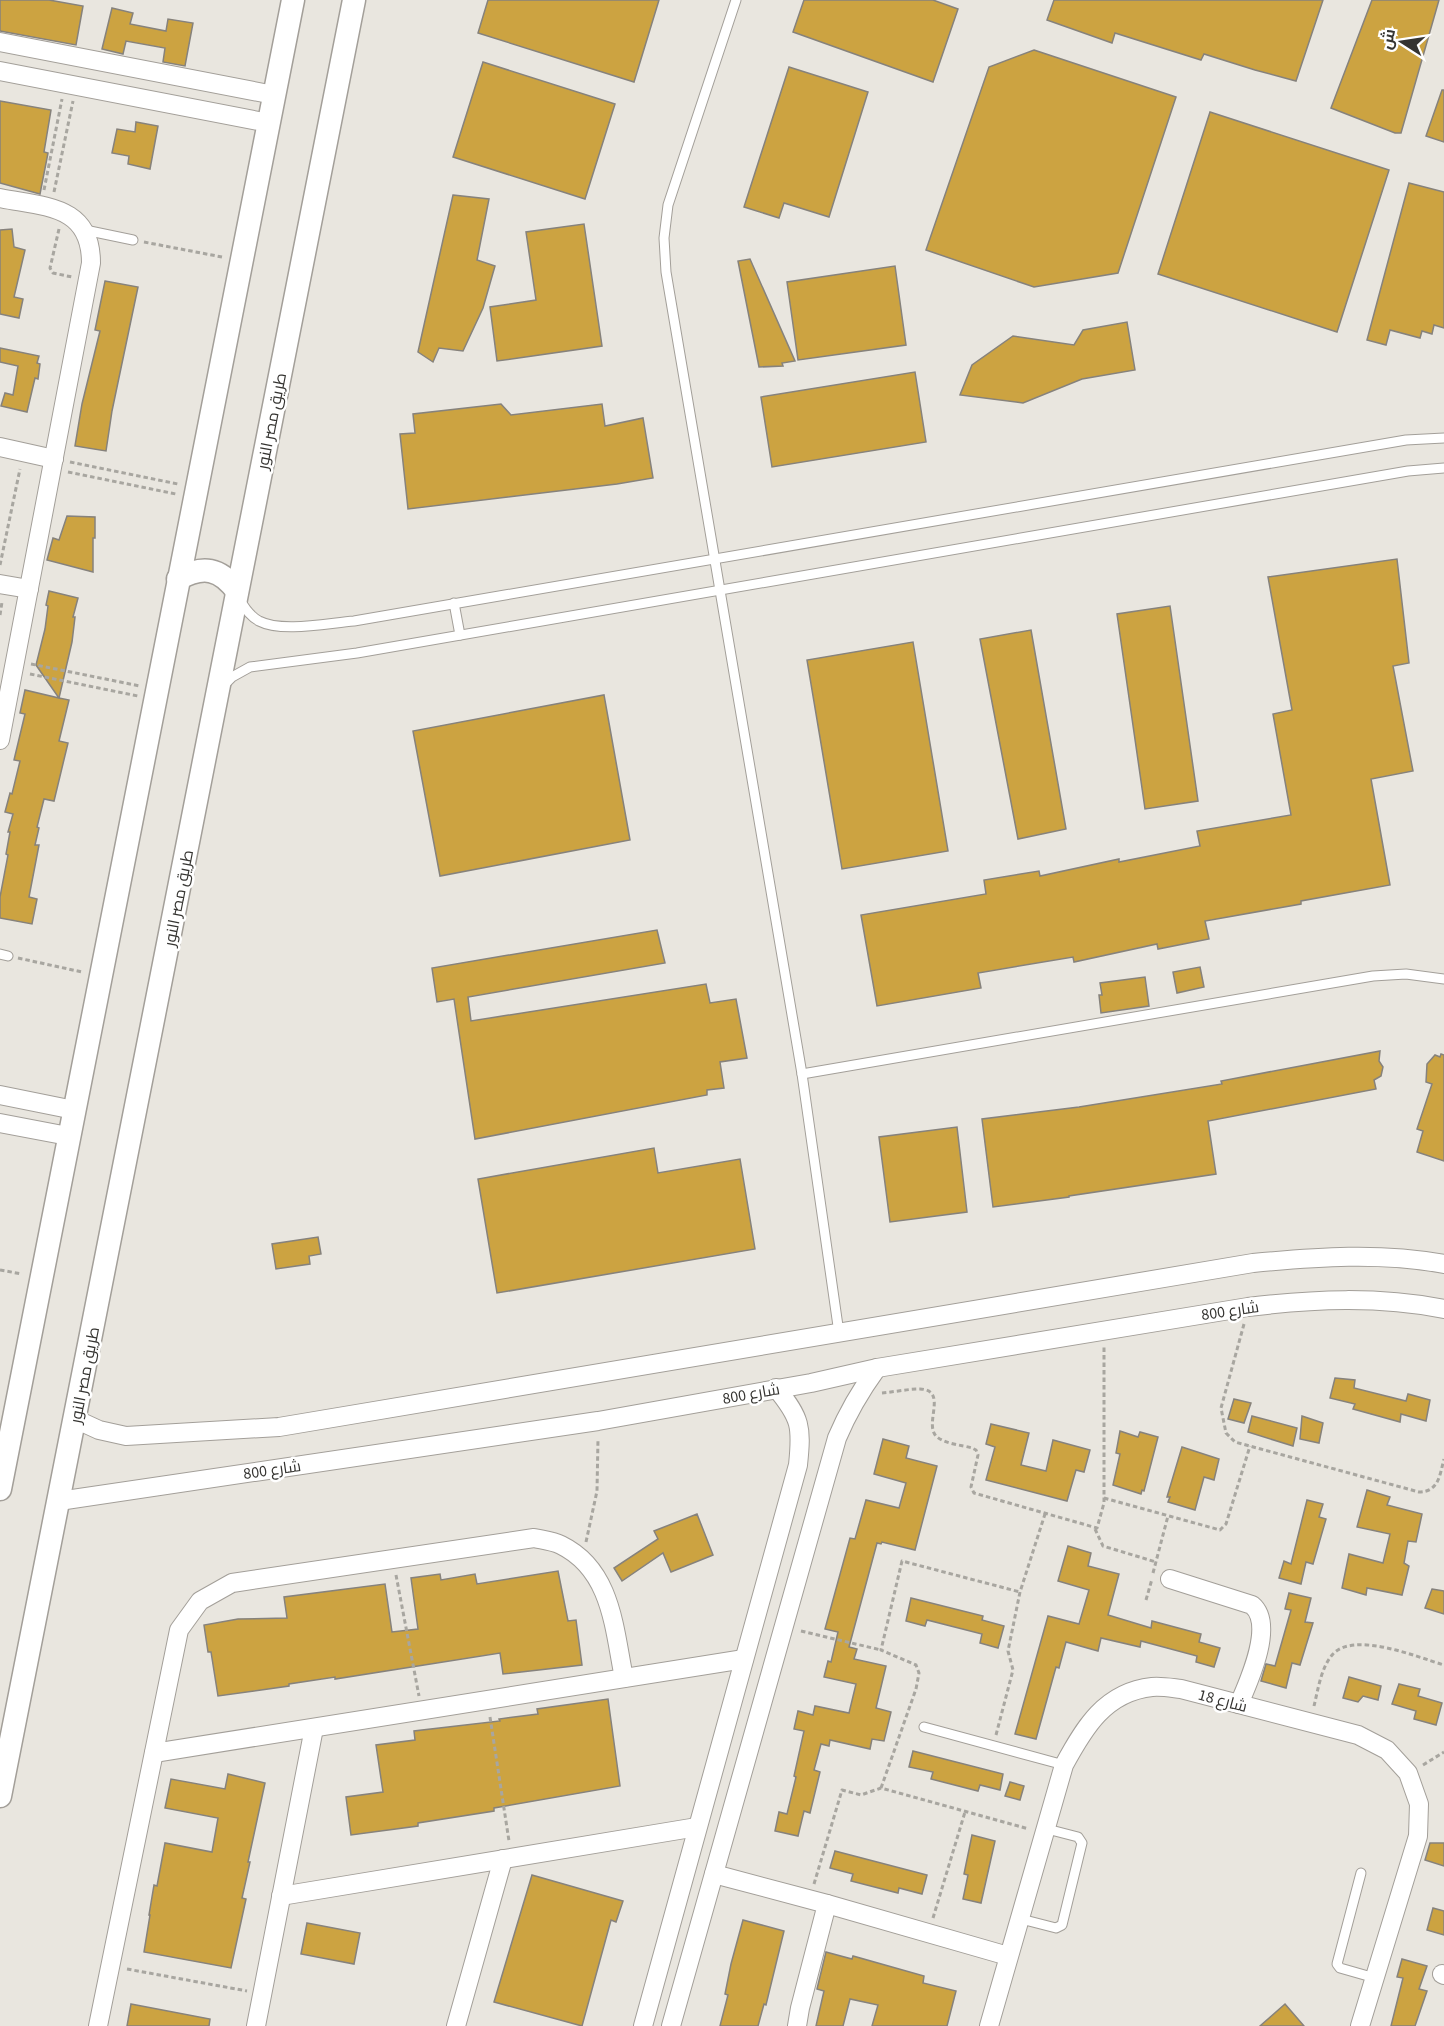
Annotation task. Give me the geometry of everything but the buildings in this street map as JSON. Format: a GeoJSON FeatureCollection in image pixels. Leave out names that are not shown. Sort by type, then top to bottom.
{"type":"FeatureCollection","features":[{"type":"Feature","properties":{"kind":"street"},"geometry":{"type":"LineString","coordinates":[[0,1489],[293,0]]}},
{"type":"Feature","properties":{"kind":"street","name":"طريق مصر النور"},"geometry":{"type":"LineString","coordinates":[[0,1796],[2,1773],[59,1501],[354,0]]}},
{"type":"Feature","properties":{"kind":"street"},"geometry":{"type":"LineString","coordinates":[[0,42],[274,95]]}},
{"type":"Feature","properties":{"kind":"street"},"geometry":{"type":"LineString","coordinates":[[0,70],[268,123]]}},
{"type":"Feature","properties":{"kind":"street"},"geometry":{"type":"LineString","coordinates":[[176,105],[181,76]]}},
{"type":"Feature","properties":{"kind":"street"},"geometry":{"type":"LineString","coordinates":[[0,198],[52,208],[74,218],[85,230],[91,246],[88,280],[14,666],[2,714],[0,740]]}},
{"type":"Feature","properties":{"kind":"street"},"geometry":{"type":"LineString","coordinates":[[0,447],[23,452],[53,464]]}},
{"type":"Feature","properties":{"kind":"street"},"geometry":{"type":"LineString","coordinates":[[178,579],[190,572],[211,571],[229,580],[237,591]]}},
{"type":"Feature","properties":{"kind":"street"},"geometry":{"type":"LineString","coordinates":[[0,584],[28,589]]}},
{"type":"Feature","properties":{"kind":"street"},"geometry":{"type":"LineString","coordinates":[[0,1095],[74,1110]]}},
{"type":"Feature","properties":{"kind":"street"},"geometry":{"type":"LineString","coordinates":[[0,1123],[69,1136]]}},
{"type":"Feature","properties":{"kind":"street"},"geometry":{"type":"LineString","coordinates":[[75,1419],[99,1430],[126,1436],[279,1427],[1252,1263],[1314,1257],[1376,1257],[1444,1264]]}},
{"type":"Feature","properties":{"kind":"street","name":"شارع 800"},"geometry":{"type":"LineString","coordinates":[[59,1501],[598,1421],[811,1383],[877,1368],[1248,1307],[1306,1300],[1364,1299],[1422,1304],[1444,1309]]}},
{"type":"Feature","properties":{"kind":"street"},"geometry":{"type":"LineString","coordinates":[[671,2026],[837,1438],[861,1390],[877,1368]]}},
{"type":"Feature","properties":{"kind":"street"},"geometry":{"type":"LineString","coordinates":[[643,2026],[798,1465],[801,1437],[798,1420],[794,1409],[776,1388]]}},
{"type":"Feature","properties":{"kind":"street"},"geometry":{"type":"LineString","coordinates":[[98,2026],[179,1630],[201,1601],[232,1583],[534,1538],[560,1544],[582,1558],[599,1579],[608,1604],[624,1678]]}},
{"type":"Feature","properties":{"kind":"street"},"geometry":{"type":"LineString","coordinates":[[1170,1580],[1252,1605],[1258,1610],[1261,1617],[1260,1641],[1250,1677],[1239,1704]]}},
{"type":"Feature","properties":{"kind":"street"},"geometry":{"type":"LineString","coordinates":[[154,1753],[744,1659]]}},
{"type":"Feature","properties":{"kind":"street","name":"شارع 18"},"geometry":{"type":"LineString","coordinates":[[989,2026],[1064,1765],[1082,1732],[1101,1710],[1125,1695],[1152,1687],[1181,1689],[1358,1735],[1387,1750],[1408,1773],[1419,1804],[1418,1836],[1360,2026]]}},
{"type":"Feature","properties":{"kind":"street"},"geometry":{"type":"LineString","coordinates":[[256,2026],[314,1728]]}},
{"type":"Feature","properties":{"kind":"street"},"geometry":{"type":"LineString","coordinates":[[281,1896],[697,1827]]}},
{"type":"Feature","properties":{"kind":"street"},"geometry":{"type":"LineString","coordinates":[[456,2026],[507,1858]]}},
{"type":"Feature","properties":{"kind":"street"},"geometry":{"type":"LineString","coordinates":[[714,1874],[818,1901],[1008,1956]]}},
{"type":"Feature","properties":{"kind":"street"},"geometry":{"type":"LineString","coordinates":[[798,2026],[818,1901]]}},
{"type":"Feature","properties":{"kind":"lane"},"geometry":{"type":"LineString","coordinates":[[736,0],[668,205],[664,238],[666,272],[802,1074],[839,1333]]}},
{"type":"Feature","properties":{"kind":"lane"},"geometry":{"type":"LineString","coordinates":[[85,230],[133,240]]}},
{"type":"Feature","properties":{"kind":"lane"},"geometry":{"type":"LineString","coordinates":[[237,591],[244,608],[250,615],[258,621],[273,625],[299,626],[354,621],[1406,440],[1444,438]]}},
{"type":"Feature","properties":{"kind":"lane"},"geometry":{"type":"LineString","coordinates":[[218,691],[232,677],[250,667],[357,653],[1408,471],[1444,468]]}},
{"type":"Feature","properties":{"kind":"lane"},"geometry":{"type":"LineString","coordinates":[[454,603],[460,635]]}},
{"type":"Feature","properties":{"kind":"lane"},"geometry":{"type":"LineString","coordinates":[[802,1074],[1373,976],[1406,974],[1444,979]]}},
{"type":"Feature","properties":{"kind":"lane"},"geometry":{"type":"LineString","coordinates":[[924,1727],[1064,1765]]}},
{"type":"Feature","properties":{"kind":"lane"},"geometry":{"type":"LineString","coordinates":[[1021,1919],[1056,1928],[1062,1925],[1082,1843],[1078,1837],[1046,1831]]}},
{"type":"Feature","properties":{"kind":"lane"},"geometry":{"type":"LineString","coordinates":[[1361,1873],[1337,1964],[1340,1968],[1375,1978]]}},
{"type":"Feature","properties":{"kind":"path"},"geometry":{"type":"LineString","coordinates":[[71,84],[56,131],[50,161],[52,208],[50,264],[51,271],[88,280]]}},
{"type":"Feature","properties":{"kind":"path"},"geometry":{"type":"LineString","coordinates":[[52,208],[66,133],[71,84]]}},
{"type":"Feature","properties":{"kind":"path"},"geometry":{"type":"LineString","coordinates":[[56,131],[66,133]]}},
{"type":"Feature","properties":{"kind":"path"},"geometry":{"type":"LineString","coordinates":[[50,161],[60,164]]}},
{"type":"Feature","properties":{"kind":"path"},"geometry":{"type":"LineString","coordinates":[[133,240],[241,261]]}},
{"type":"Feature","properties":{"kind":"path"},"geometry":{"type":"LineString","coordinates":[[0,565],[23,452]]}},
{"type":"Feature","properties":{"kind":"path"},"geometry":{"type":"LineString","coordinates":[[53,464],[92,467],[195,493]]}},
{"type":"Feature","properties":{"kind":"path"},"geometry":{"type":"LineString","coordinates":[[53,464],[90,477],[195,493]]}},
{"type":"Feature","properties":{"kind":"path"},"geometry":{"type":"LineString","coordinates":[[90,477],[92,467]]}},
{"type":"Feature","properties":{"kind":"path"},"geometry":{"type":"LineString","coordinates":[[14,666],[54,669],[155,695]]}},
{"type":"Feature","properties":{"kind":"path"},"geometry":{"type":"LineString","coordinates":[[14,666],[52,679],[155,695]]}},
{"type":"Feature","properties":{"kind":"path"},"geometry":{"type":"LineString","coordinates":[[52,679],[54,669]]}},
{"type":"Feature","properties":{"kind":"path"},"geometry":{"type":"LineString","coordinates":[[4,955],[100,975]]}},
{"type":"Feature","properties":{"kind":"path"},"geometry":{"type":"LineString","coordinates":[[0,1270],[40,1278]]}},
{"type":"Feature","properties":{"kind":"path"},"geometry":{"type":"LineString","coordinates":[[1248,1307],[1221,1408],[1226,1433],[1235,1442],[1419,1492],[1435,1487],[1444,1459]]}},
{"type":"Feature","properties":{"kind":"path"},"geometry":{"type":"LineString","coordinates":[[1095,1529],[1099,1526],[1104,1498],[1104,1330]]}},
{"type":"Feature","properties":{"kind":"path"},"geometry":{"type":"LineString","coordinates":[[861,1390],[881,1393],[921,1389],[928,1391],[934,1396],[932,1426],[935,1435],[972,1448],[978,1455],[971,1487],[974,1493],[1095,1529],[1103,1546],[1156,1562]]}},
{"type":"Feature","properties":{"kind":"path"},"geometry":{"type":"LineString","coordinates":[[582,1558],[597,1491],[598,1421]]}},
{"type":"Feature","properties":{"kind":"path"},"geometry":{"type":"LineString","coordinates":[[1104,1498],[1216,1530],[1224,1528],[1250,1446]]}},
{"type":"Feature","properties":{"kind":"path"},"geometry":{"type":"LineString","coordinates":[[993,1745],[1013,1670],[1008,1651],[1020,1592],[1045,1514]]}},
{"type":"Feature","properties":{"kind":"path"},"geometry":{"type":"LineString","coordinates":[[1146,1600],[1168,1516]]}},
{"type":"Feature","properties":{"kind":"path"},"geometry":{"type":"LineString","coordinates":[[393,1559],[422,1710]]}},
{"type":"Feature","properties":{"kind":"path"},"geometry":{"type":"LineString","coordinates":[[881,1650],[902,1561],[1020,1592]]}},
{"type":"Feature","properties":{"kind":"path"},"geometry":{"type":"LineString","coordinates":[[783,1626],[881,1650],[916,1665],[919,1673],[916,1689],[881,1788]]}},
{"type":"Feature","properties":{"kind":"path"},"geometry":{"type":"LineString","coordinates":[[1309,1722],[1323,1671],[1333,1654],[1350,1644],[1370,1645],[1444,1665]]}},
{"type":"Feature","properties":{"kind":"path"},"geometry":{"type":"LineString","coordinates":[[488,1700],[507,1858]]}},
{"type":"Feature","properties":{"kind":"path"},"geometry":{"type":"LineString","coordinates":[[1408,1773],[1444,1752]]}},
{"type":"Feature","properties":{"kind":"path"},"geometry":{"type":"LineString","coordinates":[[818,1901],[842,1790],[861,1796],[881,1788],[1046,1831]]}},
{"type":"Feature","properties":{"kind":"path"},"geometry":{"type":"LineString","coordinates":[[928,1934],[965,1811]]}},
{"type":"Feature","properties":{"kind":"path"},"geometry":{"type":"LineString","coordinates":[[110,1966],[262,1994]]}}]}
